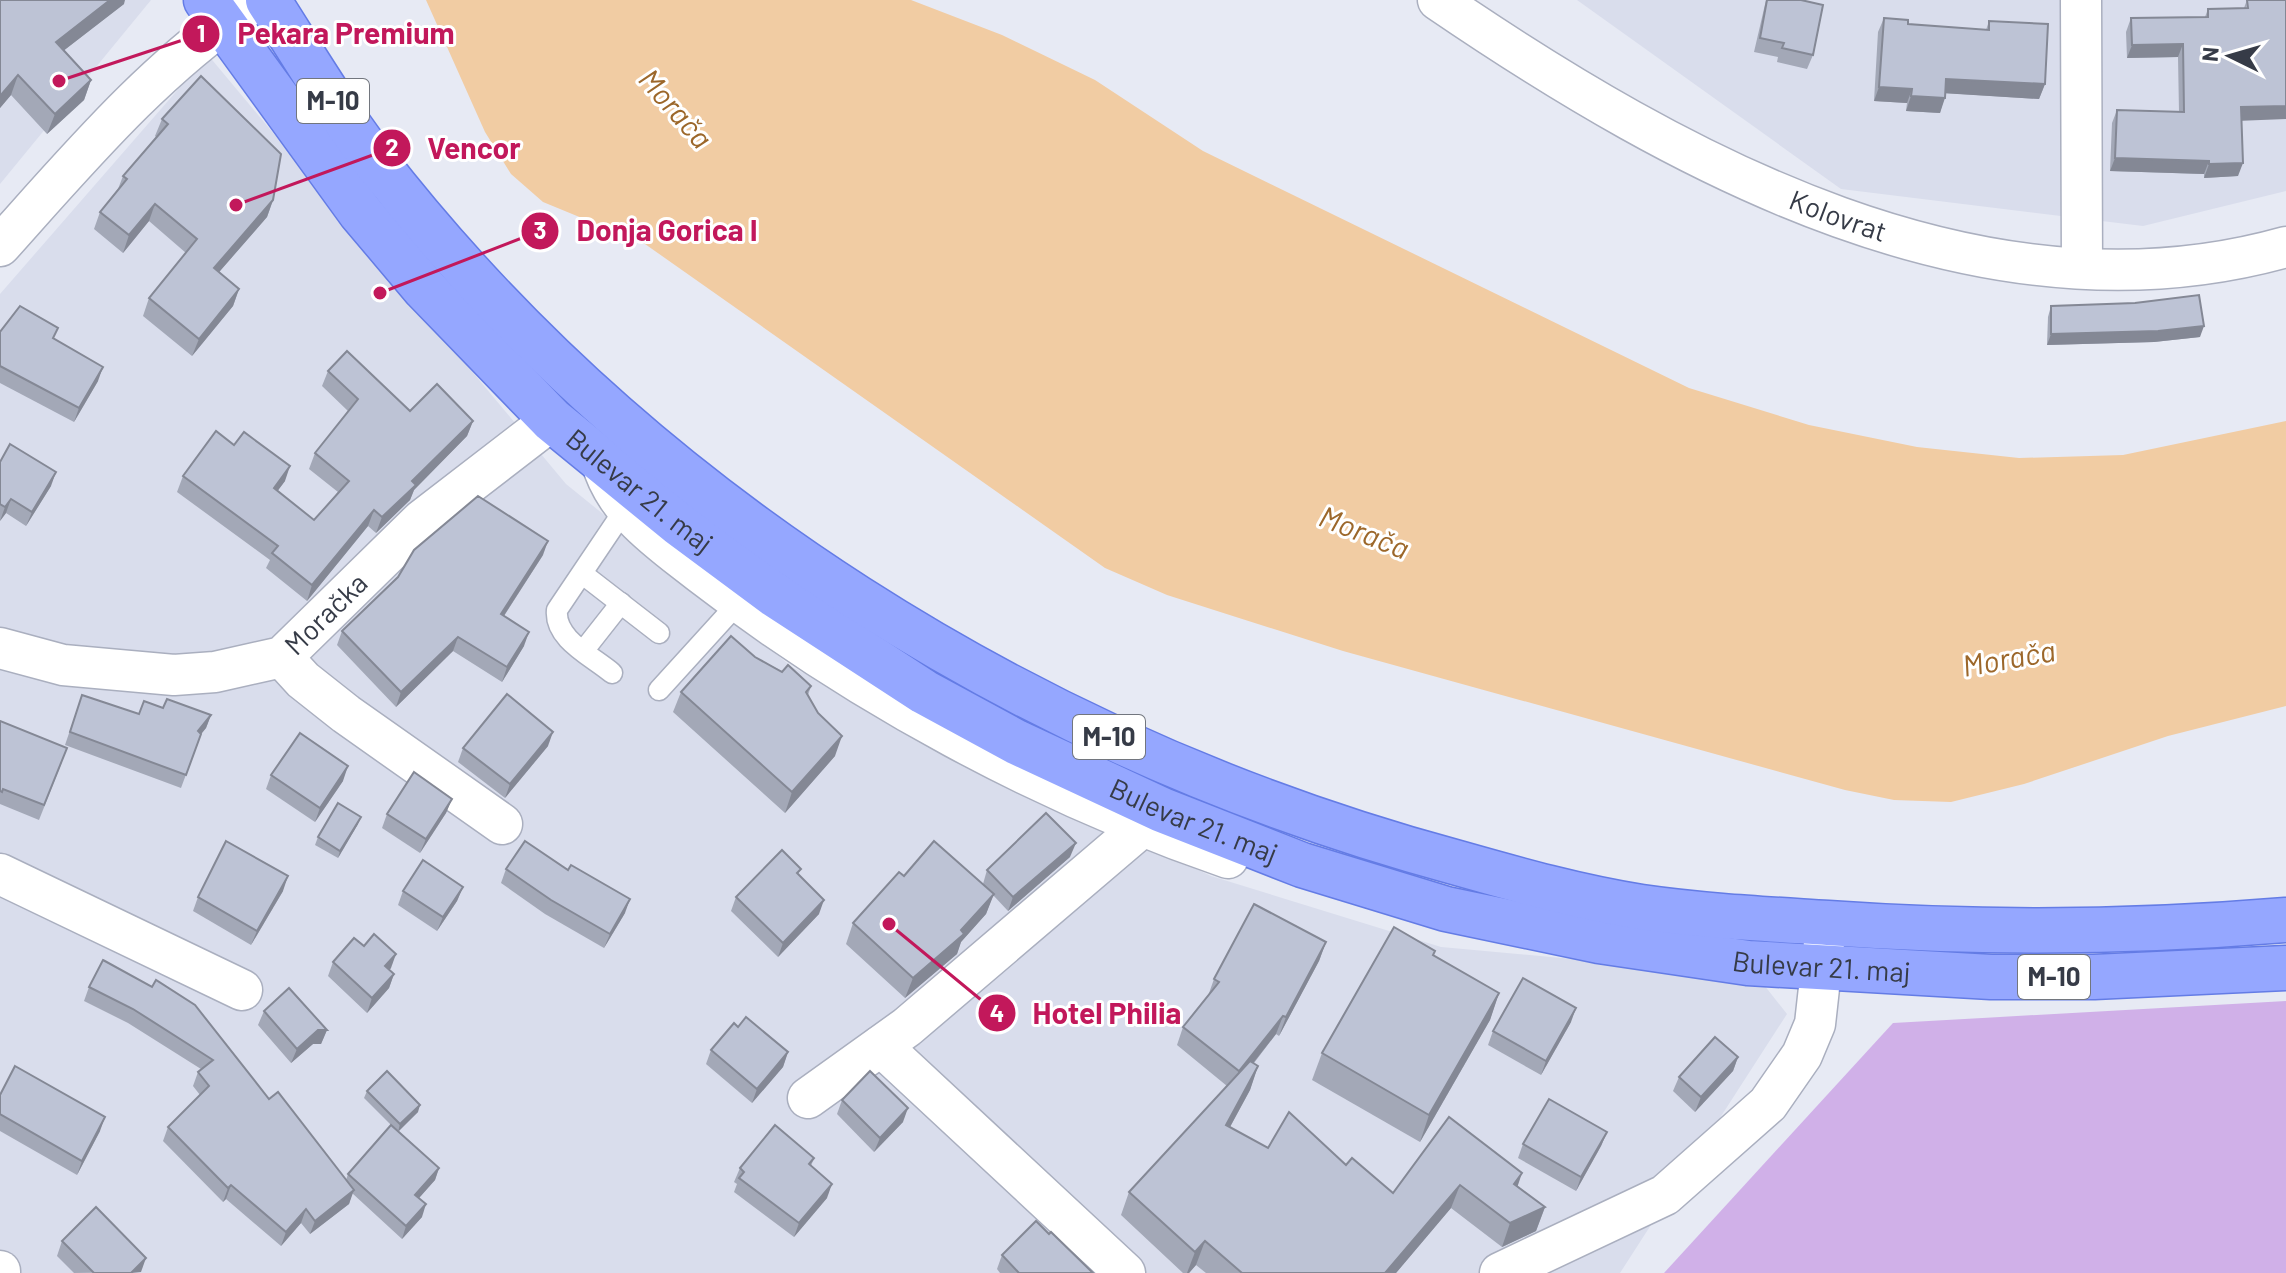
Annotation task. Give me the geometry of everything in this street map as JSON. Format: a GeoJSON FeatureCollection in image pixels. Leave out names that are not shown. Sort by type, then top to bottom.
{"type":"FeatureCollection","features":[{"type":"Feature","properties":{"kind":"main road","name":"Bulevar 21. maj"},"geometry":{"type":"LineString","coordinates":[[268,0],[374,159],[457,257],[541,344],[623,420],[774,540],[932,644],[1081,724],[1168,764],[1243,795],[1380,842],[1514,880],[1640,906],[1736,918],[1947,932],[2211,927],[2286,920]]}},
{"type":"Feature","properties":{"kind":"main road","name":"Bulevar 21. maj"},"geometry":{"type":"LineString","coordinates":[[213,12],[335,180],[386,243],[552,420],[600,456],[678,523],[775,595],[924,692],[1152,818],[1446,909],[1599,941],[1748,963],[1923,975],[2094,977],[2286,968]]}},
{"type":"Feature","properties":{"kind":"street"},"geometry":{"type":"LineString","coordinates":[[0,246],[161,76],[213,12],[257,0]]}},
{"type":"Feature","properties":{"kind":"street","name":"Kolovrat"},"geometry":{"type":"LineString","coordinates":[[1438,0],[1576,87],[1737,177],[1782,198],[1883,233],[1986,257],[2082,266],[2183,266],[2286,247]]}},
{"type":"Feature","properties":{"kind":"street"},"geometry":{"type":"LineString","coordinates":[[2081,0],[2082,266]]}},
{"type":"Feature","properties":{"kind":"street","name":"Moračka"},"geometry":{"type":"LineString","coordinates":[[0,648],[63,665],[174,675],[228,670],[282,657],[422,520],[552,420]]}},
{"type":"Feature","properties":{"kind":"street"},"geometry":{"type":"LineString","coordinates":[[600,456],[606,478],[625,509],[739,602],[822,660],[932,724],[1152,818],[881,1046],[808,1098]]}},
{"type":"Feature","properties":{"kind":"street"},"geometry":{"type":"LineString","coordinates":[[282,657],[303,680],[346,714],[502,824]]}},
{"type":"Feature","properties":{"kind":"street"},"geometry":{"type":"LineString","coordinates":[[0,874],[242,990]]}},
{"type":"Feature","properties":{"kind":"street"},"geometry":{"type":"LineString","coordinates":[[1500,1273],[1665,1195],[1751,1121],[1774,1096],[1809,1042],[1815,1024],[1823,968],[1826,923]]}},
{"type":"Feature","properties":{"kind":"street"},"geometry":{"type":"LineString","coordinates":[[881,1046],[1125,1273]]}},
{"type":"Feature","properties":{"kind":"lane"},"geometry":{"type":"LineString","coordinates":[[612,673],[560,631],[556,620],[557,610],[584,575],[625,509]]}},
{"type":"Feature","properties":{"kind":"lane"},"geometry":{"type":"LineString","coordinates":[[584,575],[659,633]]}},
{"type":"Feature","properties":{"kind":"lane"},"geometry":{"type":"LineString","coordinates":[[659,690],[739,602]]}},
{"type":"Feature","properties":{"kind":"lane"},"geometry":{"type":"LineString","coordinates":[[584,650],[621,603]]}},
{"type":"Feature","properties":{"kind":"shaded area"},"geometry":{"type":"Polygon","coordinates":[[[0,0],[151,0],[0,184],[0,0]]]}},
{"type":"Feature","properties":{"kind":"shaded area"},"geometry":{"type":"Polygon","coordinates":[[[1577,0],[2286,0],[2286,191],[2143,226],[1841,189],[1577,0]]]}},
{"type":"Feature","properties":{"kind":"shaded area"},"geometry":{"type":"Polygon","coordinates":[[[208,55],[566,484],[792,667],[1031,791],[1211,876],[1441,947],[1757,976],[1787,1014],[1620,1273],[0,1273],[0,294],[208,55]]]}},
{"type":"Feature","properties":{"kind":"shaded area"},"geometry":{"type":"Polygon","coordinates":[[[2286,1001],[2286,1273],[1664,1273],[1893,1023],[2286,1001]]]}},
{"type":"Feature","properties":{"kind":"water","name":"Morača"},"geometry":{"type":"Polygon","coordinates":[[[426,0],[911,0],[1002,35],[1095,80],[1203,151],[1689,388],[1809,425],[1917,447],[2019,458],[2123,455],[2286,421],[2286,706],[2168,736],[2024,784],[1951,802],[1894,800],[1845,790],[1343,651],[1167,595],[1105,568],[645,244],[543,202],[511,174],[485,132],[426,0]]]}},
{"type":"Feature","properties":{"kind":"building"},"geometry":{"type":"Polygon","coordinates":[[[0,0],[110,0],[56,42],[91,80],[55,114],[18,75],[0,96],[0,0]]]}},
{"type":"Feature","properties":{"kind":"building"},"geometry":{"type":"Polygon","coordinates":[[[1767,0],[1801,0],[1823,5],[1813,55],[1782,48],[1784,43],[1760,38],[1767,0]]]}},
{"type":"Feature","properties":{"kind":"building"},"geometry":{"type":"Polygon","coordinates":[[[2247,0],[2286,0],[2286,106],[2241,107],[2243,163],[2115,158],[2117,110],[2184,112],[2183,44],[2132,45],[2131,18],[2208,17],[2208,9],[2248,8],[2247,0]]]}},
{"type":"Feature","properties":{"kind":"building"},"geometry":{"type":"Polygon","coordinates":[[[1884,18],[1908,20],[1908,24],[1989,30],[1989,21],[2048,24],[2045,84],[1946,79],[1945,98],[1911,96],[1912,89],[1879,87],[1884,18]]]}},
{"type":"Feature","properties":{"kind":"building"},"geometry":{"type":"Polygon","coordinates":[[[201,76],[281,154],[273,200],[214,268],[239,289],[199,339],[149,298],[197,239],[155,204],[129,235],[100,212],[127,179],[123,176],[168,124],[162,119],[201,76]]]}},
{"type":"Feature","properties":{"kind":"building"},"geometry":{"type":"Polygon","coordinates":[[[2199,295],[2204,326],[2158,331],[2051,334],[2051,306],[2135,303],[2199,295]]]}},
{"type":"Feature","properties":{"kind":"building"},"geometry":{"type":"Polygon","coordinates":[[[20,306],[58,328],[53,338],[103,367],[79,408],[0,366],[0,332],[20,306]]]}},
{"type":"Feature","properties":{"kind":"building"},"geometry":{"type":"Polygon","coordinates":[[[347,351],[410,411],[437,384],[473,421],[412,481],[416,485],[382,517],[374,510],[312,585],[272,553],[278,546],[183,476],[216,431],[234,445],[244,432],[290,466],[274,488],[314,520],[349,481],[315,453],[358,399],[328,371],[347,351]]]}},
{"type":"Feature","properties":{"kind":"building"},"geometry":{"type":"Polygon","coordinates":[[[10,444],[56,472],[32,512],[11,499],[5,507],[0,504],[0,462],[10,444]]]}},
{"type":"Feature","properties":{"kind":"building"},"geometry":{"type":"Polygon","coordinates":[[[478,496],[548,541],[501,614],[529,632],[507,667],[458,637],[401,692],[342,631],[398,577],[414,550],[478,496]]]}},
{"type":"Feature","properties":{"kind":"building"},"geometry":{"type":"Polygon","coordinates":[[[731,636],[755,657],[782,672],[788,665],[811,686],[806,692],[818,713],[842,736],[792,792],[681,692],[731,636]]]}},
{"type":"Feature","properties":{"kind":"building"},"geometry":{"type":"Polygon","coordinates":[[[507,694],[553,732],[510,784],[463,748],[507,694]]]}},
{"type":"Feature","properties":{"kind":"building"},"geometry":{"type":"Polygon","coordinates":[[[82,695],[139,714],[144,701],[163,708],[167,699],[211,715],[198,731],[201,734],[186,775],[70,732],[82,695]]]}},
{"type":"Feature","properties":{"kind":"building"},"geometry":{"type":"Polygon","coordinates":[[[0,721],[67,748],[44,805],[3,789],[0,791],[0,721]]]}},
{"type":"Feature","properties":{"kind":"building"},"geometry":{"type":"Polygon","coordinates":[[[300,733],[348,766],[320,808],[271,775],[300,733]]]}},
{"type":"Feature","properties":{"kind":"building"},"geometry":{"type":"Polygon","coordinates":[[[414,772],[452,799],[426,839],[387,814],[414,772]]]}},
{"type":"Feature","properties":{"kind":"building"},"geometry":{"type":"Polygon","coordinates":[[[338,803],[361,817],[340,851],[318,837],[338,803]]]}},
{"type":"Feature","properties":{"kind":"building"},"geometry":{"type":"Polygon","coordinates":[[[1046,813],[1076,843],[1013,897],[987,870],[1046,813]]]}},
{"type":"Feature","properties":{"kind":"building"},"geometry":{"type":"Polygon","coordinates":[[[226,841],[288,876],[257,931],[198,897],[226,841]]]}},
{"type":"Feature","properties":{"kind":"building"},"geometry":{"type":"Polygon","coordinates":[[[525,841],[568,870],[571,865],[630,899],[610,934],[551,900],[506,869],[525,841]]]}},
{"type":"Feature","properties":{"kind":"building"},"geometry":{"type":"Polygon","coordinates":[[[934,841],[994,894],[961,930],[964,934],[913,978],[853,923],[899,872],[904,876],[934,841]]]}},
{"type":"Feature","properties":{"kind":"building"},"geometry":{"type":"Polygon","coordinates":[[[782,850],[801,869],[797,873],[824,900],[783,943],[736,897],[782,850]]]}},
{"type":"Feature","properties":{"kind":"building"},"geometry":{"type":"Polygon","coordinates":[[[423,860],[463,887],[443,917],[403,891],[423,860]]]}},
{"type":"Feature","properties":{"kind":"building"},"geometry":{"type":"Polygon","coordinates":[[[1254,904],[1326,942],[1286,1017],[1283,1016],[1239,1071],[1183,1027],[1219,982],[1214,979],[1254,904]]]}},
{"type":"Feature","properties":{"kind":"building"},"geometry":{"type":"Polygon","coordinates":[[[1394,927],[1435,951],[1433,955],[1499,993],[1429,1115],[1322,1053],[1394,927]]]}},
{"type":"Feature","properties":{"kind":"building"},"geometry":{"type":"Polygon","coordinates":[[[374,934],[396,954],[385,966],[394,974],[372,998],[333,962],[354,938],[364,946],[374,934]]]}},
{"type":"Feature","properties":{"kind":"building"},"geometry":{"type":"Polygon","coordinates":[[[103,960],[152,987],[156,980],[195,1005],[269,1099],[278,1092],[354,1190],[315,1221],[306,1209],[286,1232],[231,1185],[228,1188],[168,1127],[209,1086],[198,1072],[213,1060],[133,1009],[89,987],[103,960]]]}},
{"type":"Feature","properties":{"kind":"building"},"geometry":{"type":"Polygon","coordinates":[[[1523,978],[1576,1008],[1546,1061],[1493,1031],[1523,978]]]}},
{"type":"Feature","properties":{"kind":"building"},"geometry":{"type":"Polygon","coordinates":[[[289,988],[327,1030],[318,1030],[297,1049],[264,1011],[289,988]]]}},
{"type":"Feature","properties":{"kind":"building"},"geometry":{"type":"Polygon","coordinates":[[[746,1017],[788,1052],[757,1089],[711,1050],[734,1023],[738,1027],[746,1017]]]}},
{"type":"Feature","properties":{"kind":"building"},"geometry":{"type":"Polygon","coordinates":[[[1715,1037],[1738,1057],[1701,1097],[1679,1077],[1715,1037]]]}},
{"type":"Feature","properties":{"kind":"building"},"geometry":{"type":"Polygon","coordinates":[[[1250,1061],[1258,1066],[1226,1125],[1268,1148],[1289,1112],[1346,1165],[1352,1158],[1393,1193],[1449,1117],[1522,1173],[1514,1184],[1545,1207],[1510,1223],[1460,1185],[1385,1273],[1242,1273],[1205,1241],[1195,1252],[1129,1192],[1250,1061]]]}},
{"type":"Feature","properties":{"kind":"building"},"geometry":{"type":"Polygon","coordinates":[[[15,1066],[105,1117],[82,1161],[0,1114],[0,1095],[15,1066]]]}},
{"type":"Feature","properties":{"kind":"building"},"geometry":{"type":"Polygon","coordinates":[[[387,1071],[420,1105],[400,1124],[367,1091],[387,1071]]]}},
{"type":"Feature","properties":{"kind":"building"},"geometry":{"type":"Polygon","coordinates":[[[870,1071],[908,1108],[880,1138],[842,1100],[870,1071]]]}},
{"type":"Feature","properties":{"kind":"building"},"geometry":{"type":"Polygon","coordinates":[[[1549,1099],[1607,1132],[1581,1177],[1523,1144],[1549,1099]]]}},
{"type":"Feature","properties":{"kind":"building"},"geometry":{"type":"Polygon","coordinates":[[[391,1125],[439,1168],[415,1195],[426,1204],[406,1226],[348,1174],[391,1125]]]}},
{"type":"Feature","properties":{"kind":"building"},"geometry":{"type":"Polygon","coordinates":[[[775,1125],[814,1158],[809,1164],[832,1184],[799,1223],[739,1178],[744,1172],[740,1168],[775,1125]]]}},
{"type":"Feature","properties":{"kind":"building"},"geometry":{"type":"Polygon","coordinates":[[[96,1207],[146,1258],[131,1273],[94,1273],[62,1241],[96,1207]]]}},
{"type":"Feature","properties":{"kind":"building"},"geometry":{"type":"Polygon","coordinates":[[[1036,1221],[1093,1273],[1019,1273],[1002,1255],[1036,1221]]]}},
{"type":"Feature","properties":{"kind":"place","name":"Pekara Premium"},"geometry":{"type":"Point","coordinates":[59,81]}},
{"type":"Feature","properties":{"kind":"place","name":"Vencor"},"geometry":{"type":"Point","coordinates":[236,205]}},
{"type":"Feature","properties":{"kind":"place","name":"Donja Gorica I"},"geometry":{"type":"Point","coordinates":[380,293]}},
{"type":"Feature","properties":{"kind":"place","name":"Hotel Philia"},"geometry":{"type":"Point","coordinates":[889,924]}}]}
